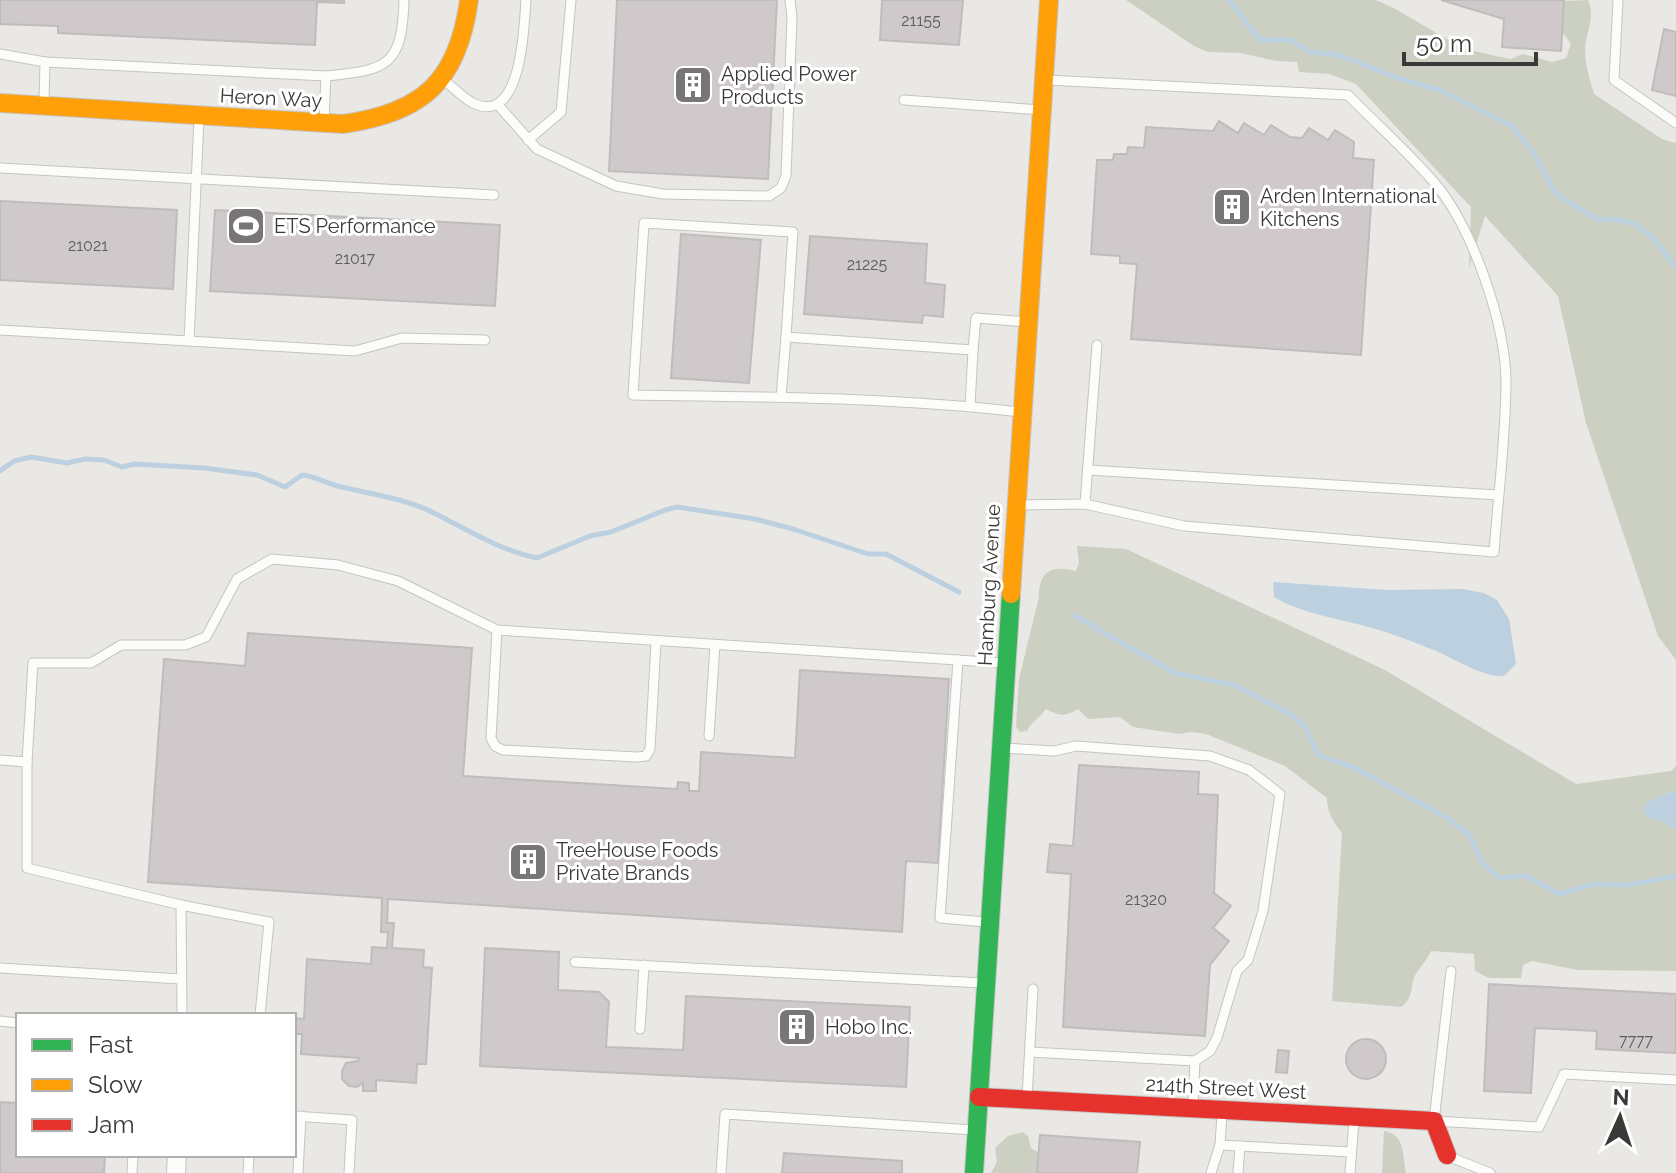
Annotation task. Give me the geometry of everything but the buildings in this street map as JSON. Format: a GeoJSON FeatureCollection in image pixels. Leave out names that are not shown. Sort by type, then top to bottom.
{"type":"FeatureCollection","features":[{"type":"Feature","properties":{"kind":"street","name":"Heron Way"},"geometry":{"type":"LineString","coordinates":[[0,103],[324,123],[366,122],[389,117],[420,100],[442,79],[462,44],[469,0]]}},
{"type":"Feature","properties":{"kind":"street","name":"Hamburg Avenue"},"geometry":{"type":"LineString","coordinates":[[974,1173],[1049,0]]}},
{"type":"Feature","properties":{"kind":"street","name":"214th Street West"},"geometry":{"type":"LineString","coordinates":[[979,1097],[1434,1121]]}},
{"type":"Feature","properties":{"kind":"street"},"geometry":{"type":"LineString","coordinates":[[1434,1121],[1447,1155]]}},
{"type":"Feature","properties":{"kind":"lane"},"geometry":{"type":"LineString","coordinates":[[0,54],[45,62],[326,76],[362,73],[385,64],[395,55],[403,27],[404,0]]}},
{"type":"Feature","properties":{"kind":"lane"},"geometry":{"type":"LineString","coordinates":[[442,79],[475,104],[498,105],[505,99],[517,73],[523,45],[526,0]]}},
{"type":"Feature","properties":{"kind":"lane"},"geometry":{"type":"LineString","coordinates":[[528,140],[561,112],[571,0]]}},
{"type":"Feature","properties":{"kind":"lane"},"geometry":{"type":"LineString","coordinates":[[498,105],[537,149],[616,186],[663,194],[769,196],[781,188],[786,176],[790,0]]}},
{"type":"Feature","properties":{"kind":"lane"},"geometry":{"type":"LineString","coordinates":[[1618,0],[1614,80],[1676,123]]}},
{"type":"Feature","properties":{"kind":"lane"},"geometry":{"type":"LineString","coordinates":[[44,107],[45,62]]}},
{"type":"Feature","properties":{"kind":"lane"},"geometry":{"type":"LineString","coordinates":[[324,123],[326,76]]}},
{"type":"Feature","properties":{"kind":"lane"},"geometry":{"type":"LineString","coordinates":[[1016,505],[1085,504],[1184,526],[1494,552],[1506,380],[1499,328],[1485,278],[1464,231],[1438,188],[1348,95],[1043,79]]}},
{"type":"Feature","properties":{"kind":"lane"},"geometry":{"type":"LineString","coordinates":[[904,100],[1041,110]]}},
{"type":"Feature","properties":{"kind":"lane"},"geometry":{"type":"LineString","coordinates":[[189,341],[199,116]]}},
{"type":"Feature","properties":{"kind":"lane"},"geometry":{"type":"LineString","coordinates":[[0,168],[494,195]]}},
{"type":"Feature","properties":{"kind":"lane"},"geometry":{"type":"LineString","coordinates":[[781,397],[793,232],[644,223],[633,395],[781,397],[970,406],[1022,412]]}},
{"type":"Feature","properties":{"kind":"lane"},"geometry":{"type":"LineString","coordinates":[[970,406],[976,318],[1027,322]]}},
{"type":"Feature","properties":{"kind":"lane"},"geometry":{"type":"LineString","coordinates":[[0,330],[355,351],[402,338],[485,340]]}},
{"type":"Feature","properties":{"kind":"lane"},"geometry":{"type":"LineString","coordinates":[[786,337],[973,350]]}},
{"type":"Feature","properties":{"kind":"lane"},"geometry":{"type":"LineString","coordinates":[[1085,504],[1097,345]]}},
{"type":"Feature","properties":{"kind":"lane"},"geometry":{"type":"LineString","coordinates":[[1088,470],[1498,495]]}},
{"type":"Feature","properties":{"kind":"lane"},"geometry":{"type":"LineString","coordinates":[[260,1013],[269,922],[181,905],[27,868],[27,762],[33,663],[91,663],[121,645],[185,645],[206,637],[237,579],[272,559],[338,565],[398,581],[497,630],[656,643],[1007,663]]}},
{"type":"Feature","properties":{"kind":"lane"},"geometry":{"type":"LineString","coordinates":[[497,630],[491,738],[495,746],[503,750],[646,756],[650,749],[656,643]]}},
{"type":"Feature","properties":{"kind":"lane"},"geometry":{"type":"LineString","coordinates":[[709,736],[715,645]]}},
{"type":"Feature","properties":{"kind":"lane"},"geometry":{"type":"LineString","coordinates":[[958,660],[940,918],[990,922]]}},
{"type":"Feature","properties":{"kind":"lane"},"geometry":{"type":"LineString","coordinates":[[1002,748],[1054,751],[1076,746],[1210,756],[1249,770],[1280,794],[1263,911],[1248,960],[1237,971],[1217,1038],[1210,1051],[1195,1061],[1030,1052]]}},
{"type":"Feature","properties":{"kind":"lane"},"geometry":{"type":"LineString","coordinates":[[0,760],[27,762]]}},
{"type":"Feature","properties":{"kind":"lane"},"geometry":{"type":"LineString","coordinates":[[181,905],[182,1013]]}},
{"type":"Feature","properties":{"kind":"lane"},"geometry":{"type":"LineString","coordinates":[[575,962],[986,983]]}},
{"type":"Feature","properties":{"kind":"lane"},"geometry":{"type":"LineString","coordinates":[[640,1029],[644,965]]}},
{"type":"Feature","properties":{"kind":"lane"},"geometry":{"type":"LineString","coordinates":[[0,968],[181,979]]}},
{"type":"Feature","properties":{"kind":"lane"},"geometry":{"type":"LineString","coordinates":[[1451,971],[1434,1121],[1539,1127],[1564,1074],[1676,1080]]}},
{"type":"Feature","properties":{"kind":"lane"},"geometry":{"type":"LineString","coordinates":[[1027,1100],[1033,989]]}},
{"type":"Feature","properties":{"kind":"lane"},"geometry":{"type":"LineString","coordinates":[[1192,1108],[1195,1061]]}},
{"type":"Feature","properties":{"kind":"lane"},"geometry":{"type":"LineString","coordinates":[[1211,1173],[1220,1145],[1222,1110]]}},
{"type":"Feature","properties":{"kind":"lane"},"geometry":{"type":"LineString","coordinates":[[721,1173],[725,1114],[977,1130]]}},
{"type":"Feature","properties":{"kind":"lane"},"geometry":{"type":"LineString","coordinates":[[298,1173],[298,1116],[352,1120],[349,1173]]}},
{"type":"Feature","properties":{"kind":"lane"},"geometry":{"type":"LineString","coordinates":[[1350,1173],[1354,1117]]}},
{"type":"Feature","properties":{"kind":"lane"},"geometry":{"type":"LineString","coordinates":[[1220,1145],[1351,1152]]}},
{"type":"Feature","properties":{"kind":"lane"},"geometry":{"type":"LineString","coordinates":[[1238,1173],[1240,1146]]}},
{"type":"Feature","properties":{"kind":"lane"},"geometry":{"type":"LineString","coordinates":[[1447,1155],[1490,1173]]}},
{"type":"Feature","properties":{"kind":"shaded area"},"geometry":{"type":"Polygon","coordinates":[[[1126,0],[1376,0],[1462,48],[1511,59],[1523,54],[1552,62],[1566,58],[1571,44],[1562,32],[1564,1],[1588,0],[1591,19],[1585,56],[1594,94],[1662,139],[1676,143],[1676,660],[1658,636],[1586,423],[1558,296],[1485,216],[1469,268],[1471,207],[1356,84],[1329,74],[1299,72],[1297,62],[1275,61],[1241,53],[1208,52],[1194,46],[1126,0]]]}},
{"type":"Feature","properties":{"kind":"shaded area"},"geometry":{"type":"Polygon","coordinates":[[[1077,546],[1126,549],[1385,670],[1576,784],[1671,771],[1676,766],[1676,790],[1648,801],[1647,817],[1660,820],[1676,830],[1676,971],[1578,970],[1532,961],[1523,965],[1521,978],[1489,978],[1475,971],[1474,954],[1431,951],[1417,972],[1410,995],[1401,1007],[1332,1001],[1342,833],[1331,817],[1327,798],[1285,766],[1206,734],[1179,734],[1133,727],[1120,717],[1088,719],[1078,709],[1062,715],[1046,709],[1027,731],[1020,732],[1016,727],[1019,679],[1041,581],[1054,569],[1076,571],[1079,563],[1077,546]]]}},
{"type":"Feature","properties":{"kind":"shaded area"},"geometry":{"type":"Polygon","coordinates":[[[1384,1131],[1400,1141],[1406,1173],[1382,1173],[1384,1131]]]}},
{"type":"Feature","properties":{"kind":"shaded area"},"geometry":{"type":"Polygon","coordinates":[[[1023,1132],[1028,1136],[1031,1148],[1039,1153],[1037,1173],[991,1173],[997,1162],[995,1148],[1008,1136],[1023,1132]]]}},
{"type":"Feature","properties":{"kind":"water"},"geometry":{"type":"Polygon","coordinates":[[[1273,582],[1387,590],[1462,589],[1484,593],[1497,600],[1509,619],[1516,664],[1505,675],[1479,671],[1397,636],[1305,611],[1284,602],[1274,597],[1273,582]]]}},
{"type":"Feature","properties":{"kind":"water"},"geometry":{"type":"Polygon","coordinates":[[[1676,790],[1676,830],[1660,820],[1647,817],[1643,808],[1648,801],[1676,790]]]}},
{"type":"Feature","properties":{"kind":"waterway"},"geometry":{"type":"LineString","coordinates":[[1229,0],[1260,40],[1291,40],[1309,52],[1338,55],[1440,90],[1512,126],[1533,152],[1555,193],[1598,220],[1613,219],[1636,224],[1653,238],[1676,267]]}},
{"type":"Feature","properties":{"kind":"waterway"},"geometry":{"type":"LineString","coordinates":[[0,471],[14,461],[31,457],[67,463],[85,459],[104,460],[122,467],[135,464],[204,468],[257,475],[285,487],[302,475],[411,504],[497,545],[537,558],[590,536],[611,532],[677,507],[755,519],[868,554],[886,554],[959,592]]}},
{"type":"Feature","properties":{"kind":"waterway"},"geometry":{"type":"LineString","coordinates":[[1075,616],[1175,673],[1234,685],[1289,713],[1306,728],[1318,755],[1357,769],[1449,819],[1470,836],[1483,864],[1500,878],[1527,876],[1559,894],[1595,884],[1627,885],[1676,876]]}},
{"type":"Feature","properties":{"kind":"traffic: fast"},"geometry":{"type":"LineString","coordinates":[[974,1173],[1011,594]]}},
{"type":"Feature","properties":{"kind":"traffic: slow"},"geometry":{"type":"LineString","coordinates":[[0,103],[343,124],[371,119],[415,101],[432,88],[456,52],[469,0]]}},
{"type":"Feature","properties":{"kind":"traffic: slow"},"geometry":{"type":"LineString","coordinates":[[1011,594],[1049,0]]}},
{"type":"Feature","properties":{"kind":"traffic: jam"},"geometry":{"type":"LineString","coordinates":[[979,1097],[1434,1121],[1447,1155]]}},
{"type":"Feature","properties":{"kind":"place","name":"Applied Power Products"},"geometry":{"type":"Point","coordinates":[693,85]}},
{"type":"Feature","properties":{"kind":"place","name":"Arden International Kitchens"},"geometry":{"type":"Point","coordinates":[1232,207]}},
{"type":"Feature","properties":{"kind":"place","name":"ETS Performance"},"geometry":{"type":"Point","coordinates":[246,226]}},
{"type":"Feature","properties":{"kind":"place","name":"TreeHouse Foods Private Brands"},"geometry":{"type":"Point","coordinates":[528,862]}},
{"type":"Feature","properties":{"kind":"place","name":"Hobo Inc."},"geometry":{"type":"Point","coordinates":[797,1027]}}]}
